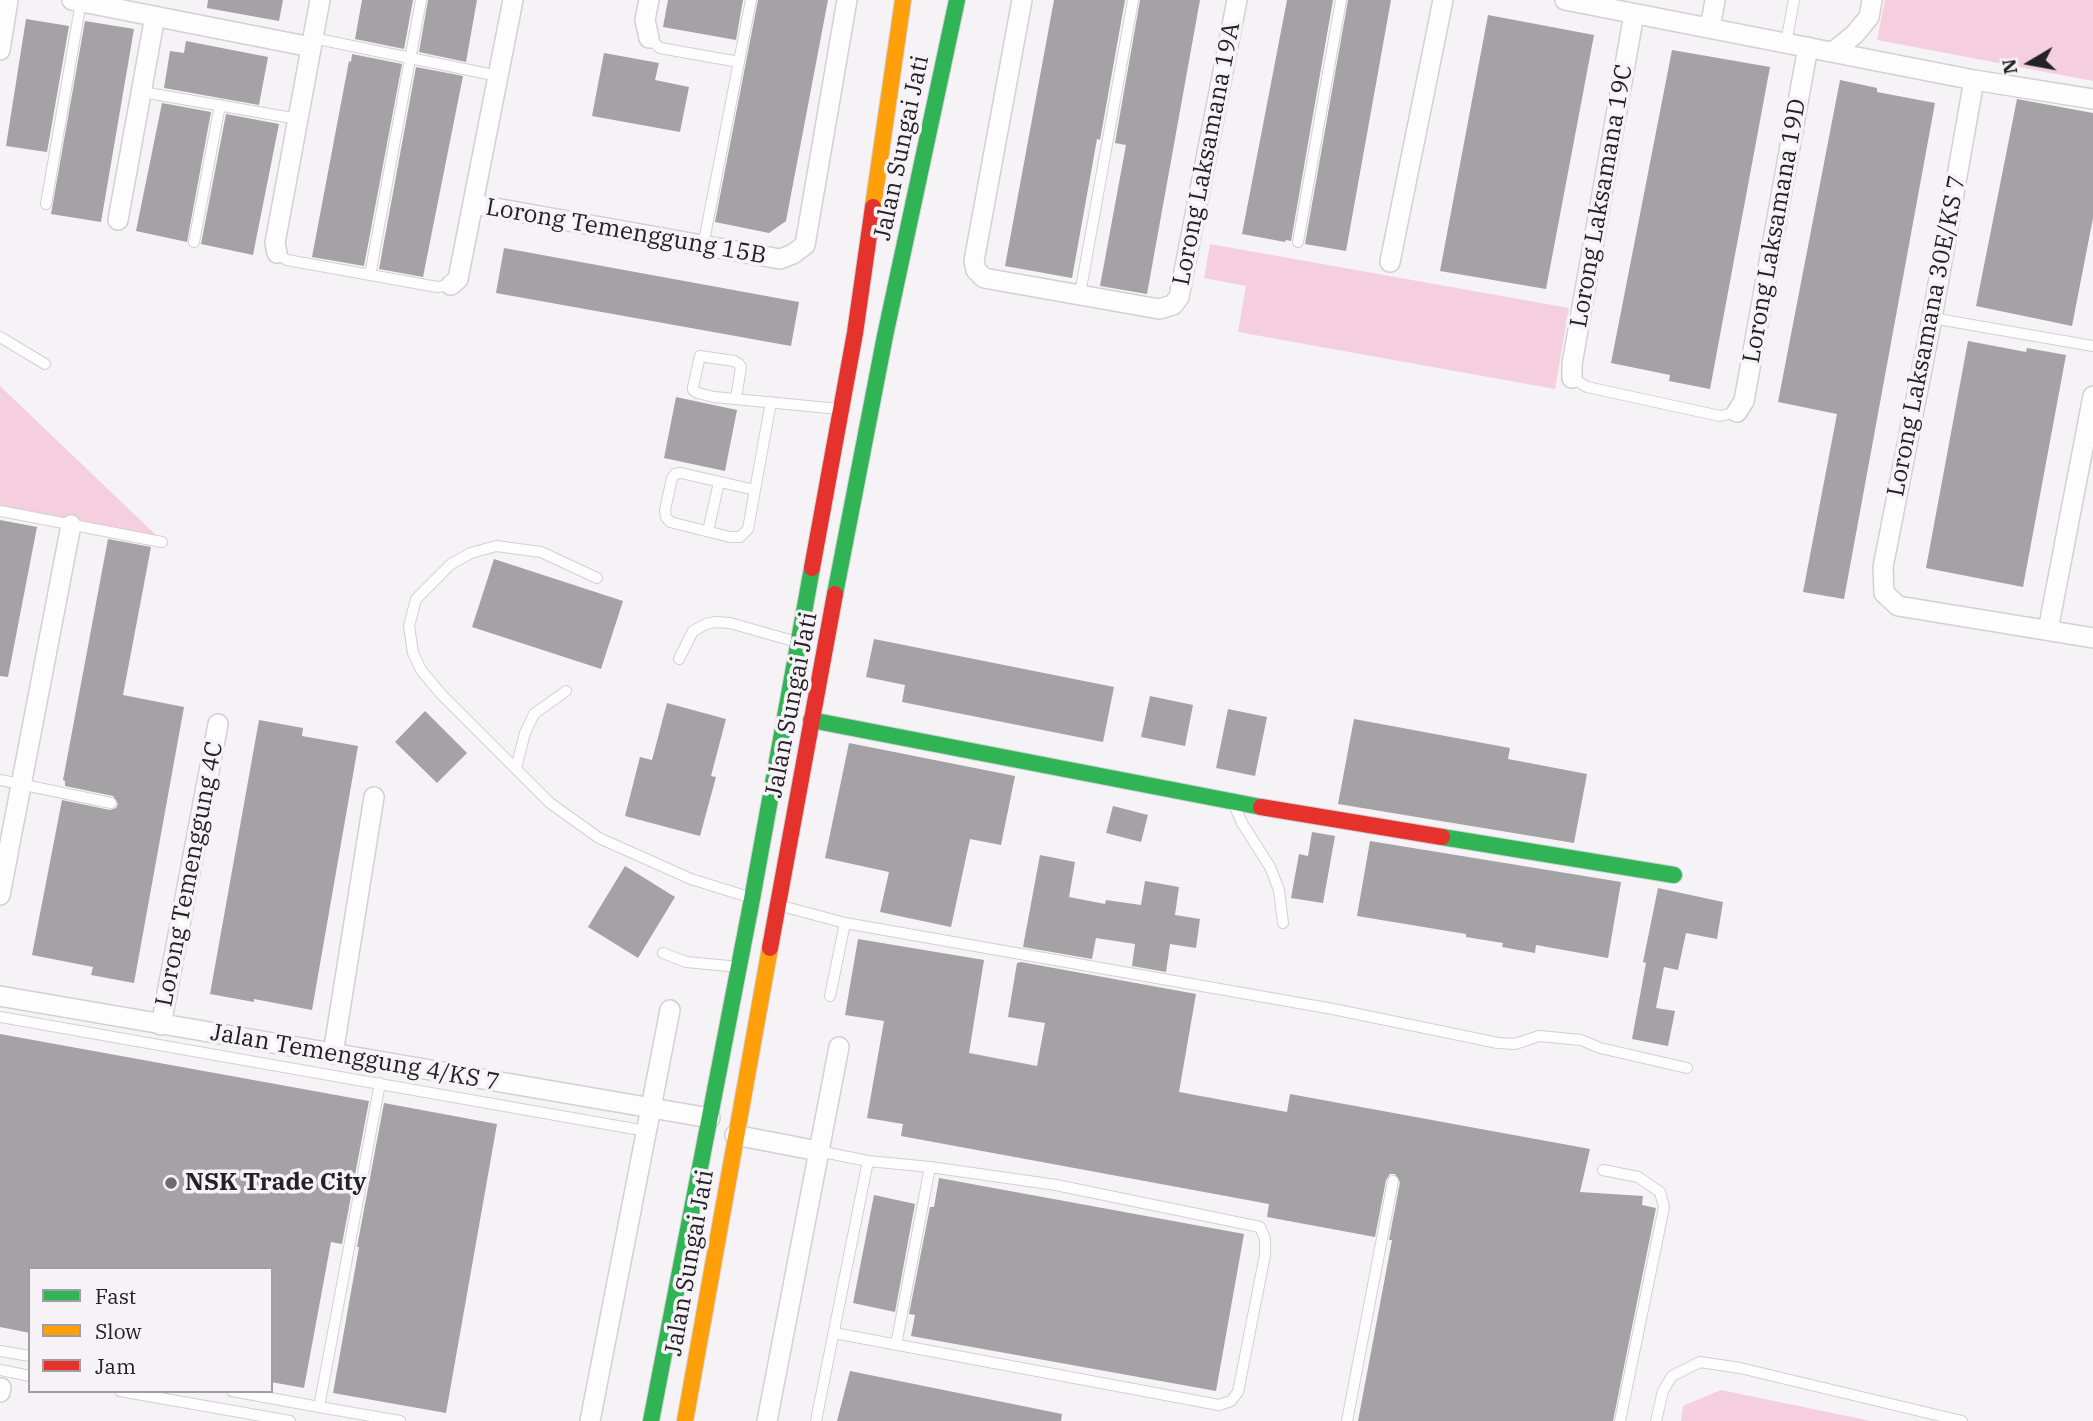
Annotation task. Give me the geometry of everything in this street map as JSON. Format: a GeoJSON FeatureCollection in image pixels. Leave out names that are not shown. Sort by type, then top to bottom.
{"type":"FeatureCollection","features":[{"type":"Feature","properties":{"kind":"main road","name":"Jalan Sungai Jati"},"geometry":{"type":"LineString","coordinates":[[651,1421],[752,899],[855,333],[903,0]]}},
{"type":"Feature","properties":{"kind":"main road","name":"Jalan Sungai Jati"},"geometry":{"type":"LineString","coordinates":[[685,1421],[811,720],[885,336],[957,0]]}},
{"type":"Feature","properties":{"kind":"main road"},"geometry":{"type":"LineString","coordinates":[[811,720],[1234,803],[1674,875]]}},
{"type":"Feature","properties":{"kind":"street"},"geometry":{"type":"LineString","coordinates":[[0,51],[8,0]]}},
{"type":"Feature","properties":{"kind":"street"},"geometry":{"type":"LineString","coordinates":[[277,253],[275,243],[320,0]]}},
{"type":"Feature","properties":{"kind":"street"},"geometry":{"type":"LineString","coordinates":[[451,285],[458,279],[513,0]]}},
{"type":"Feature","properties":{"kind":"street"},"geometry":{"type":"LineString","coordinates":[[649,0],[645,20],[649,38]]}},
{"type":"Feature","properties":{"kind":"street","name":"Lorong Temenggung 15B"},"geometry":{"type":"LineString","coordinates":[[473,204],[780,259],[793,254],[805,245],[848,0]]}},
{"type":"Feature","properties":{"kind":"street","name":"Lorong Laksamana 19A"},"geometry":{"type":"LineString","coordinates":[[1022,0],[974,261],[976,270],[984,278],[1158,309],[1173,305],[1179,297],[1237,0]]}},
{"type":"Feature","properties":{"kind":"street"},"geometry":{"type":"LineString","coordinates":[[1390,262],[1443,0]]}},
{"type":"Feature","properties":{"kind":"street"},"geometry":{"type":"LineString","coordinates":[[1565,0],[1635,7],[1710,28],[1974,80],[2093,99]]}},
{"type":"Feature","properties":{"kind":"street"},"geometry":{"type":"LineString","coordinates":[[1710,28],[1715,0]]}},
{"type":"Feature","properties":{"kind":"street"},"geometry":{"type":"LineString","coordinates":[[1833,52],[1855,34],[1869,17],[1872,0]]}},
{"type":"Feature","properties":{"kind":"street"},"geometry":{"type":"LineString","coordinates":[[77,1],[312,42]]}},
{"type":"Feature","properties":{"kind":"street","name":"Lorong Laksamana 19C"},"geometry":{"type":"LineString","coordinates":[[1572,378],[1572,365],[1635,7]]}},
{"type":"Feature","properties":{"kind":"street"},"geometry":{"type":"LineString","coordinates":[[118,220],[155,16]]}},
{"type":"Feature","properties":{"kind":"street","name":"Lorong Laksamana 19D"},"geometry":{"type":"LineString","coordinates":[[1737,412],[1744,401],[1808,47]]}},
{"type":"Feature","properties":{"kind":"street","name":"Lorong Laksamana 30E/KS 7"},"geometry":{"type":"LineString","coordinates":[[1974,80],[1932,318],[1882,567],[1884,593],[1898,606],[2048,630]]}},
{"type":"Feature","properties":{"kind":"street"},"geometry":{"type":"LineString","coordinates":[[2093,396],[2048,630],[2093,638]]}},
{"type":"Feature","properties":{"kind":"street"},"geometry":{"type":"LineString","coordinates":[[0,895],[71,524]]}},
{"type":"Feature","properties":{"kind":"street","name":"Lorong Temenggung 4C"},"geometry":{"type":"LineString","coordinates":[[162,1025],[218,724]]}},
{"type":"Feature","properties":{"kind":"street"},"geometry":{"type":"LineString","coordinates":[[332,1054],[374,797]]}},
{"type":"Feature","properties":{"kind":"street","name":"Jalan Temenggung 4/KS 7"},"geometry":{"type":"LineString","coordinates":[[0,996],[710,1118]]}},
{"type":"Feature","properties":{"kind":"street"},"geometry":{"type":"LineString","coordinates":[[590,1421],[670,1010]]}},
{"type":"Feature","properties":{"kind":"street"},"geometry":{"type":"LineString","coordinates":[[767,1421],[839,1047]]}},
{"type":"Feature","properties":{"kind":"street"},"geometry":{"type":"LineString","coordinates":[[735,1135],[818,1151]]}},
{"type":"Feature","properties":{"kind":"lane"},"geometry":{"type":"LineString","coordinates":[[370,275],[421,0]]}},
{"type":"Feature","properties":{"kind":"lane"},"geometry":{"type":"LineString","coordinates":[[703,246],[751,0]]}},
{"type":"Feature","properties":{"kind":"lane"},"geometry":{"type":"LineString","coordinates":[[1080,294],[1133,0]]}},
{"type":"Feature","properties":{"kind":"lane"},"geometry":{"type":"LineString","coordinates":[[1298,242],[1341,0]]}},
{"type":"Feature","properties":{"kind":"lane"},"geometry":{"type":"LineString","coordinates":[[1787,43],[1794,0]]}},
{"type":"Feature","properties":{"kind":"lane"},"geometry":{"type":"LineString","coordinates":[[46,204],[77,1]]}},
{"type":"Feature","properties":{"kind":"lane"},"geometry":{"type":"LineString","coordinates":[[649,38],[660,48],[739,62]]}},
{"type":"Feature","properties":{"kind":"lane"},"geometry":{"type":"LineString","coordinates":[[312,42],[411,57],[498,76]]}},
{"type":"Feature","properties":{"kind":"lane"},"geometry":{"type":"LineString","coordinates":[[142,92],[298,119]]}},
{"type":"Feature","properties":{"kind":"lane"},"geometry":{"type":"LineString","coordinates":[[194,242],[220,105]]}},
{"type":"Feature","properties":{"kind":"lane"},"geometry":{"type":"LineString","coordinates":[[277,253],[287,260],[437,287],[451,285]]}},
{"type":"Feature","properties":{"kind":"lane"},"geometry":{"type":"LineString","coordinates":[[1932,318],[2093,346]]}},
{"type":"Feature","properties":{"kind":"lane"},"geometry":{"type":"LineString","coordinates":[[0,337],[45,364]]}},
{"type":"Feature","properties":{"kind":"lane"},"geometry":{"type":"LineString","coordinates":[[736,398],[741,367],[739,364],[700,356],[693,390],[714,397],[841,409]]}},
{"type":"Feature","properties":{"kind":"lane"},"geometry":{"type":"LineString","coordinates":[[1572,378],[1587,387],[1720,415],[1737,412]]}},
{"type":"Feature","properties":{"kind":"lane"},"geometry":{"type":"LineString","coordinates":[[755,490],[681,473],[672,478],[665,510],[670,522],[730,537],[740,537],[748,529],[771,402]]}},
{"type":"Feature","properties":{"kind":"lane"},"geometry":{"type":"LineString","coordinates":[[708,531],[719,482]]}},
{"type":"Feature","properties":{"kind":"lane"},"geometry":{"type":"LineString","coordinates":[[0,511],[162,542]]}},
{"type":"Feature","properties":{"kind":"lane"},"geometry":{"type":"LineString","coordinates":[[597,578],[541,552],[496,546],[471,553],[451,564],[416,599],[409,626],[412,653],[421,670],[441,694],[550,803],[599,838],[691,878],[752,899]]}},
{"type":"Feature","properties":{"kind":"lane"},"geometry":{"type":"LineString","coordinates":[[679,659],[693,631],[715,622],[730,623],[798,642]]}},
{"type":"Feature","properties":{"kind":"lane"},"geometry":{"type":"LineString","coordinates":[[516,768],[525,733],[534,713],[566,691]]}},
{"type":"Feature","properties":{"kind":"lane"},"geometry":{"type":"LineString","coordinates":[[0,780],[111,803]]}},
{"type":"Feature","properties":{"kind":"lane"},"geometry":{"type":"LineString","coordinates":[[1234,803],[1242,822],[1270,867],[1279,890],[1283,923]]}},
{"type":"Feature","properties":{"kind":"lane"},"geometry":{"type":"LineString","coordinates":[[778,905],[845,923],[1333,1009],[1498,1043],[1515,1044],[1539,1036],[1581,1040],[1600,1048],[1687,1068]]}},
{"type":"Feature","properties":{"kind":"lane"},"geometry":{"type":"LineString","coordinates":[[830,996],[845,923]]}},
{"type":"Feature","properties":{"kind":"lane"},"geometry":{"type":"LineString","coordinates":[[663,953],[686,962],[739,967]]}},
{"type":"Feature","properties":{"kind":"lane"},"geometry":{"type":"LineString","coordinates":[[0,1017],[646,1130]]}},
{"type":"Feature","properties":{"kind":"lane"},"geometry":{"type":"LineString","coordinates":[[318,1406],[380,1083]]}},
{"type":"Feature","properties":{"kind":"lane"},"geometry":{"type":"LineString","coordinates":[[818,1151],[868,1161],[1056,1185],[1260,1227],[1265,1239],[1265,1255],[1238,1392],[1231,1401],[1219,1405],[834,1333]]}},
{"type":"Feature","properties":{"kind":"lane"},"geometry":{"type":"LineString","coordinates":[[816,1421],[868,1161]]}},
{"type":"Feature","properties":{"kind":"lane"},"geometry":{"type":"LineString","coordinates":[[896,1345],[930,1167]]}},
{"type":"Feature","properties":{"kind":"lane"},"geometry":{"type":"LineString","coordinates":[[1602,1170],[1638,1177],[1661,1192],[1664,1207],[1620,1421]]}},
{"type":"Feature","properties":{"kind":"lane"},"geometry":{"type":"LineString","coordinates":[[1347,1421],[1393,1181]]}},
{"type":"Feature","properties":{"kind":"lane"},"geometry":{"type":"LineString","coordinates":[[0,1350],[28,1356]]}},
{"type":"Feature","properties":{"kind":"lane"},"geometry":{"type":"LineString","coordinates":[[1656,1421],[1663,1391],[1672,1376],[1700,1362],[1740,1368],[1962,1421]]}},
{"type":"Feature","properties":{"kind":"lane"},"geometry":{"type":"LineString","coordinates":[[0,1370],[28,1376]]}},
{"type":"Feature","properties":{"kind":"lane"},"geometry":{"type":"LineString","coordinates":[[131,1393],[290,1421]]}},
{"type":"Feature","properties":{"kind":"lane"},"geometry":{"type":"LineString","coordinates":[[243,1393],[400,1421]]}},
{"type":"Feature","properties":{"kind":"shaded area"},"geometry":{"type":"Polygon","coordinates":[[[1885,0],[2093,0],[2093,81],[1877,40],[1885,0]]]}},
{"type":"Feature","properties":{"kind":"shaded area"},"geometry":{"type":"Polygon","coordinates":[[[1210,244],[1569,308],[1555,389],[1238,332],[1246,286],[1204,278],[1210,244]]]}},
{"type":"Feature","properties":{"kind":"shaded area"},"geometry":{"type":"Polygon","coordinates":[[[0,386],[157,536],[0,507],[0,386]]]}},
{"type":"Feature","properties":{"kind":"shaded area"},"geometry":{"type":"Polygon","coordinates":[[[1721,1390],[1871,1421],[1681,1421],[1683,1406],[1721,1390]]]}},
{"type":"Feature","properties":{"kind":"building"},"geometry":{"type":"Polygon","coordinates":[[[208,0],[283,0],[279,21],[207,8],[208,0]]]}},
{"type":"Feature","properties":{"kind":"building"},"geometry":{"type":"Polygon","coordinates":[[[362,0],[413,0],[404,49],[355,39],[362,0]]]}},
{"type":"Feature","properties":{"kind":"building"},"geometry":{"type":"Polygon","coordinates":[[[428,0],[477,0],[466,62],[419,52],[428,0]]]}},
{"type":"Feature","properties":{"kind":"building"},"geometry":{"type":"Polygon","coordinates":[[[668,0],[743,0],[736,40],[663,27],[668,0]]]}},
{"type":"Feature","properties":{"kind":"building"},"geometry":{"type":"Polygon","coordinates":[[[758,0],[828,0],[786,221],[769,233],[715,222],[758,0]]]}},
{"type":"Feature","properties":{"kind":"building"},"geometry":{"type":"Polygon","coordinates":[[[1054,0],[1125,0],[1072,278],[1005,266],[1054,0]]]}},
{"type":"Feature","properties":{"kind":"building"},"geometry":{"type":"Polygon","coordinates":[[[1140,0],[1200,0],[1147,294],[1100,286],[1126,145],[1115,143],[1140,0]]]}},
{"type":"Feature","properties":{"kind":"building"},"geometry":{"type":"Polygon","coordinates":[[[1287,0],[1333,0],[1291,241],[1285,242],[1242,234],[1287,0]]]}},
{"type":"Feature","properties":{"kind":"building"},"geometry":{"type":"Polygon","coordinates":[[[1348,0],[1391,0],[1346,251],[1305,244],[1348,0]]]}},
{"type":"Feature","properties":{"kind":"building"},"geometry":{"type":"Polygon","coordinates":[[[1488,15],[1594,35],[1546,289],[1440,271],[1488,15]]]}},
{"type":"Feature","properties":{"kind":"building"},"geometry":{"type":"Polygon","coordinates":[[[26,19],[69,26],[47,152],[6,146],[26,19]]]}},
{"type":"Feature","properties":{"kind":"building"},"geometry":{"type":"Polygon","coordinates":[[[85,21],[134,29],[101,222],[51,214],[85,21]]]}},
{"type":"Feature","properties":{"kind":"building"},"geometry":{"type":"Polygon","coordinates":[[[186,41],[268,57],[259,105],[164,88],[170,51],[184,53],[186,41]]]}},
{"type":"Feature","properties":{"kind":"building"},"geometry":{"type":"Polygon","coordinates":[[[1672,50],[1770,67],[1710,389],[1669,381],[1670,375],[1611,363],[1672,50]]]}},
{"type":"Feature","properties":{"kind":"building"},"geometry":{"type":"Polygon","coordinates":[[[604,53],[659,63],[655,80],[689,87],[680,132],[592,116],[604,53]]]}},
{"type":"Feature","properties":{"kind":"building"},"geometry":{"type":"Polygon","coordinates":[[[352,54],[402,64],[364,266],[312,257],[352,54]]]}},
{"type":"Feature","properties":{"kind":"building"},"geometry":{"type":"Polygon","coordinates":[[[416,67],[463,76],[423,277],[379,269],[416,67]]]}},
{"type":"Feature","properties":{"kind":"building"},"geometry":{"type":"Polygon","coordinates":[[[1840,80],[1877,88],[1877,92],[1935,103],[1844,599],[1803,592],[1837,414],[1778,402],[1840,80]]]}},
{"type":"Feature","properties":{"kind":"building"},"geometry":{"type":"Polygon","coordinates":[[[2017,99],[2093,113],[2093,218],[2072,326],[1976,306],[2017,99]]]}},
{"type":"Feature","properties":{"kind":"building"},"geometry":{"type":"Polygon","coordinates":[[[162,103],[211,112],[187,242],[136,231],[162,103]]]}},
{"type":"Feature","properties":{"kind":"building"},"geometry":{"type":"Polygon","coordinates":[[[226,114],[279,124],[253,255],[201,244],[226,114]]]}},
{"type":"Feature","properties":{"kind":"building"},"geometry":{"type":"Polygon","coordinates":[[[504,248],[799,302],[791,346],[496,293],[504,248]]]}},
{"type":"Feature","properties":{"kind":"building"},"geometry":{"type":"Polygon","coordinates":[[[1968,341],[2026,352],[2027,348],[2066,355],[2023,587],[1926,568],[1968,341]]]}},
{"type":"Feature","properties":{"kind":"building"},"geometry":{"type":"Polygon","coordinates":[[[676,397],[737,410],[725,471],[664,458],[676,397]]]}},
{"type":"Feature","properties":{"kind":"building"},"geometry":{"type":"Polygon","coordinates":[[[0,520],[37,527],[8,677],[0,676],[0,520]]]}},
{"type":"Feature","properties":{"kind":"building"},"geometry":{"type":"Polygon","coordinates":[[[108,539],[151,547],[123,695],[184,707],[134,983],[91,975],[93,967],[32,955],[62,800],[110,810],[118,804],[113,796],[65,786],[63,780],[108,539]]]}},
{"type":"Feature","properties":{"kind":"building"},"geometry":{"type":"Polygon","coordinates":[[[494,559],[623,601],[601,669],[472,627],[494,559]]]}},
{"type":"Feature","properties":{"kind":"building"},"geometry":{"type":"Polygon","coordinates":[[[874,639],[1114,687],[1103,742],[902,702],[905,685],[866,677],[874,639]]]}},
{"type":"Feature","properties":{"kind":"building"},"geometry":{"type":"Polygon","coordinates":[[[1150,696],[1193,705],[1185,746],[1141,737],[1150,696]]]}},
{"type":"Feature","properties":{"kind":"building"},"geometry":{"type":"Polygon","coordinates":[[[667,703],[726,719],[711,776],[716,777],[700,836],[625,816],[640,757],[652,760],[667,703]]]}},
{"type":"Feature","properties":{"kind":"building"},"geometry":{"type":"Polygon","coordinates":[[[1228,709],[1267,717],[1255,776],[1216,768],[1228,709]]]}},
{"type":"Feature","properties":{"kind":"building"},"geometry":{"type":"Polygon","coordinates":[[[425,711],[467,753],[437,783],[395,742],[425,711]]]}},
{"type":"Feature","properties":{"kind":"building"},"geometry":{"type":"Polygon","coordinates":[[[1354,719],[1510,748],[1508,759],[1587,774],[1574,843],[1338,804],[1354,719]]]}},
{"type":"Feature","properties":{"kind":"building"},"geometry":{"type":"Polygon","coordinates":[[[259,720],[303,728],[302,736],[358,746],[312,1010],[210,994],[259,720]]]}},
{"type":"Feature","properties":{"kind":"building"},"geometry":{"type":"Polygon","coordinates":[[[849,743],[1015,776],[1001,845],[970,839],[951,927],[880,912],[889,872],[825,858],[849,743]]]}},
{"type":"Feature","properties":{"kind":"building"},"geometry":{"type":"Polygon","coordinates":[[[1113,806],[1148,815],[1141,842],[1106,833],[1113,806]]]}},
{"type":"Feature","properties":{"kind":"building"},"geometry":{"type":"Polygon","coordinates":[[[1312,832],[1335,836],[1323,903],[1291,898],[1299,854],[1308,856],[1312,832]]]}},
{"type":"Feature","properties":{"kind":"building"},"geometry":{"type":"Polygon","coordinates":[[[1370,841],[1621,882],[1608,958],[1536,945],[1535,953],[1502,947],[1503,943],[1466,937],[1466,934],[1357,916],[1370,841]]]}},
{"type":"Feature","properties":{"kind":"building"},"geometry":{"type":"Polygon","coordinates":[[[1040,855],[1075,862],[1069,897],[1105,904],[1106,900],[1141,905],[1145,881],[1179,887],[1175,915],[1200,919],[1196,948],[1170,944],[1166,972],[1132,966],[1135,944],[1096,938],[1092,959],[1023,947],[1040,855]]]}},
{"type":"Feature","properties":{"kind":"building"},"geometry":{"type":"Polygon","coordinates":[[[625,866],[675,897],[638,958],[588,927],[625,866]]]}},
{"type":"Feature","properties":{"kind":"building"},"geometry":{"type":"Polygon","coordinates":[[[1658,888],[1723,902],[1717,939],[1686,933],[1678,970],[1664,967],[1656,1008],[1675,1011],[1668,1046],[1632,1039],[1646,963],[1643,962],[1658,888]]]}},
{"type":"Feature","properties":{"kind":"building"},"geometry":{"type":"Polygon","coordinates":[[[858,939],[984,960],[969,1053],[1037,1066],[1045,1023],[1008,1017],[1017,963],[1021,962],[1196,994],[1179,1092],[1287,1112],[1290,1094],[1590,1149],[1580,1192],[1643,1196],[1642,1205],[1656,1208],[1613,1421],[1358,1421],[1392,1240],[1389,1240],[1400,1182],[1395,1174],[1390,1174],[1386,1180],[1375,1237],[1267,1217],[1269,1204],[901,1136],[903,1124],[867,1118],[884,1021],[845,1015],[858,939]]]}},
{"type":"Feature","properties":{"kind":"building","name":"NSK Trade City"},"geometry":{"type":"Polygon","coordinates":[[[0,1034],[369,1101],[342,1244],[331,1242],[304,1388],[273,1382],[273,1267],[28,1267],[28,1333],[0,1327],[0,1034]]]}},
{"type":"Feature","properties":{"kind":"building"},"geometry":{"type":"Polygon","coordinates":[[[384,1103],[497,1124],[446,1413],[333,1393],[384,1103]]]}},
{"type":"Feature","properties":{"kind":"building"},"geometry":{"type":"Polygon","coordinates":[[[939,1178],[1244,1234],[1216,1391],[911,1336],[915,1315],[909,1314],[930,1207],[934,1207],[939,1178]]]}},
{"type":"Feature","properties":{"kind":"building"},"geometry":{"type":"Polygon","coordinates":[[[874,1195],[915,1204],[895,1312],[853,1303],[874,1195]]]}},
{"type":"Feature","properties":{"kind":"building"},"geometry":{"type":"Polygon","coordinates":[[[850,1371],[1062,1414],[1061,1421],[837,1421],[850,1371]]]}},
{"type":"Feature","properties":{"kind":"traffic: fast"},"geometry":{"type":"LineString","coordinates":[[835,594],[885,336],[957,0]]}},
{"type":"Feature","properties":{"kind":"traffic: fast"},"geometry":{"type":"LineString","coordinates":[[651,1421],[752,899],[812,568]]}},
{"type":"Feature","properties":{"kind":"traffic: fast"},"geometry":{"type":"LineString","coordinates":[[811,720],[1261,807]]}},
{"type":"Feature","properties":{"kind":"traffic: fast"},"geometry":{"type":"LineString","coordinates":[[1442,837],[1674,875]]}},
{"type":"Feature","properties":{"kind":"traffic: slow"},"geometry":{"type":"LineString","coordinates":[[873,207],[903,0]]}},
{"type":"Feature","properties":{"kind":"traffic: slow"},"geometry":{"type":"LineString","coordinates":[[685,1421],[770,948]]}},
{"type":"Feature","properties":{"kind":"traffic: jam"},"geometry":{"type":"LineString","coordinates":[[812,568],[855,333],[873,207]]}},
{"type":"Feature","properties":{"kind":"traffic: jam"},"geometry":{"type":"LineString","coordinates":[[770,948],[835,594]]}},
{"type":"Feature","properties":{"kind":"traffic: jam"},"geometry":{"type":"LineString","coordinates":[[1261,807],[1442,837]]}},
{"type":"Feature","properties":{"kind":"place","name":"NSK Trade City"},"geometry":{"type":"Point","coordinates":[171,1183]}}]}
